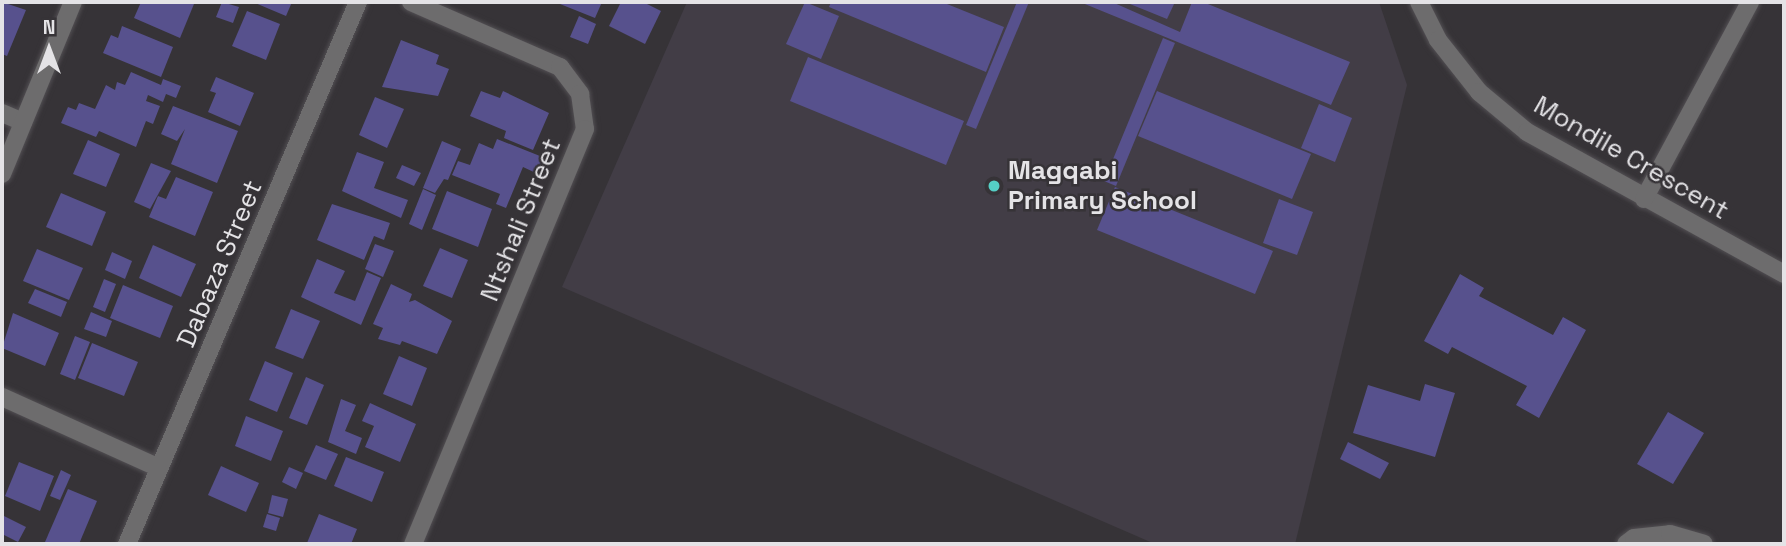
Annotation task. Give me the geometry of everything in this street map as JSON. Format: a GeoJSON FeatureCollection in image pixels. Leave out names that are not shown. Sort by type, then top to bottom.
{"type":"FeatureCollection","features":[{"type":"Feature","properties":{"kind":"street"},"geometry":{"type":"LineString","coordinates":[[2,174],[73,2]]}},
{"type":"Feature","properties":{"kind":"street","name":"Dabaza Street"},"geometry":{"type":"LineString","coordinates":[[127,544],[358,2]]}},
{"type":"Feature","properties":{"kind":"street","name":"Ntshali Street"},"geometry":{"type":"LineString","coordinates":[[411,2],[560,67],[580,94],[585,129],[413,544]]}},
{"type":"Feature","properties":{"kind":"street","name":"Mondile Crescent"},"geometry":{"type":"LineString","coordinates":[[1419,2],[1438,40],[1479,92],[1527,132],[1784,274]]}},
{"type":"Feature","properties":{"kind":"street"},"geometry":{"type":"LineString","coordinates":[[1644,199],[1750,2]]}},
{"type":"Feature","properties":{"kind":"street"},"geometry":{"type":"LineString","coordinates":[[2,113],[23,122]]}},
{"type":"Feature","properties":{"kind":"street"},"geometry":{"type":"LineString","coordinates":[[2,397],[159,468]]}},
{"type":"Feature","properties":{"kind":"street"},"geometry":{"type":"LineString","coordinates":[[1626,544],[1634,538],[1670,534],[1704,544]]}},
{"type":"Feature","properties":{"kind":"shaded area","name":"Magqabi Primary School"},"geometry":{"type":"Polygon","coordinates":[[[687,2],[1379,2],[1407,85],[1295,544],[1155,544],[562,287],[687,2]]]}},
{"type":"Feature","properties":{"kind":"building"},"geometry":{"type":"Polygon","coordinates":[[[2,2],[26,10],[7,56],[2,54],[2,2]]]}},
{"type":"Feature","properties":{"kind":"building"},"geometry":{"type":"Polygon","coordinates":[[[141,2],[194,4],[180,38],[134,18],[141,2]]]}},
{"type":"Feature","properties":{"kind":"building"},"geometry":{"type":"Polygon","coordinates":[[[222,2],[239,7],[233,23],[216,17],[222,2]]]}},
{"type":"Feature","properties":{"kind":"building"},"geometry":{"type":"Polygon","coordinates":[[[253,2],[292,2],[286,16],[253,2]]]}},
{"type":"Feature","properties":{"kind":"building"},"geometry":{"type":"Polygon","coordinates":[[[555,2],[602,2],[595,18],[555,2]]]}},
{"type":"Feature","properties":{"kind":"building"},"geometry":{"type":"Polygon","coordinates":[[[621,2],[643,2],[661,11],[645,44],[609,26],[621,2]]]}},
{"type":"Feature","properties":{"kind":"building"},"geometry":{"type":"Polygon","coordinates":[[[805,2],[839,16],[821,59],[786,44],[805,2]]]}},
{"type":"Feature","properties":{"kind":"building"},"geometry":{"type":"Polygon","coordinates":[[[831,2],[942,2],[1004,27],[986,72],[829,7],[831,2]]]}},
{"type":"Feature","properties":{"kind":"building"},"geometry":{"type":"Polygon","coordinates":[[[1017,2],[1029,2],[976,129],[966,125],[1017,2]]]}},
{"type":"Feature","properties":{"kind":"building"},"geometry":{"type":"Polygon","coordinates":[[[1080,2],[1112,2],[1180,32],[1192,2],[1203,2],[1350,62],[1331,105],[1080,2]]]}},
{"type":"Feature","properties":{"kind":"building"},"geometry":{"type":"Polygon","coordinates":[[[1125,2],[1175,2],[1167,19],[1125,2]]]}},
{"type":"Feature","properties":{"kind":"building"},"geometry":{"type":"Polygon","coordinates":[[[247,11],[280,24],[266,60],[232,46],[247,11]]]}},
{"type":"Feature","properties":{"kind":"building"},"geometry":{"type":"Polygon","coordinates":[[[579,16],[596,24],[588,44],[570,37],[579,16]]]}},
{"type":"Feature","properties":{"kind":"building"},"geometry":{"type":"Polygon","coordinates":[[[122,26],[173,47],[161,77],[103,53],[111,35],[118,38],[122,26]]]}},
{"type":"Feature","properties":{"kind":"building"},"geometry":{"type":"Polygon","coordinates":[[[1163,38],[1175,43],[1116,186],[1104,181],[1163,38]]]}},
{"type":"Feature","properties":{"kind":"building"},"geometry":{"type":"Polygon","coordinates":[[[401,40],[439,55],[436,64],[449,69],[438,96],[382,87],[401,40]]]}},
{"type":"Feature","properties":{"kind":"building"},"geometry":{"type":"Polygon","coordinates":[[[808,57],[964,121],[946,165],[790,101],[808,57]]]}},
{"type":"Feature","properties":{"kind":"building"},"geometry":{"type":"Polygon","coordinates":[[[131,72],[161,85],[163,79],[181,86],[176,98],[166,94],[163,102],[148,95],[146,101],[160,106],[153,124],[146,121],[136,147],[99,131],[96,137],[61,123],[68,107],[76,110],[79,103],[95,109],[106,85],[115,90],[117,82],[125,85],[131,72]]]}},
{"type":"Feature","properties":{"kind":"building"},"geometry":{"type":"Polygon","coordinates":[[[216,77],[254,93],[240,126],[208,112],[216,93],[210,91],[216,77]]]}},
{"type":"Feature","properties":{"kind":"building"},"geometry":{"type":"Polygon","coordinates":[[[481,91],[500,98],[503,91],[549,113],[533,150],[504,138],[506,131],[470,116],[481,91]]]}},
{"type":"Feature","properties":{"kind":"building"},"geometry":{"type":"Polygon","coordinates":[[[1157,91],[1311,154],[1292,199],[1138,136],[1157,91]]]}},
{"type":"Feature","properties":{"kind":"building"},"geometry":{"type":"Polygon","coordinates":[[[375,97],[404,109],[387,148],[359,135],[375,97]]]}},
{"type":"Feature","properties":{"kind":"building"},"geometry":{"type":"Polygon","coordinates":[[[1319,104],[1352,118],[1335,162],[1301,148],[1319,104]]]}},
{"type":"Feature","properties":{"kind":"building"},"geometry":{"type":"Polygon","coordinates":[[[173,106],[238,131],[217,183],[171,164],[185,129],[177,141],[161,134],[173,106]]]}},
{"type":"Feature","properties":{"kind":"building"},"geometry":{"type":"Polygon","coordinates":[[[497,139],[545,158],[538,174],[523,167],[506,208],[496,204],[500,194],[452,175],[458,161],[470,165],[479,143],[493,149],[497,139]]]}},
{"type":"Feature","properties":{"kind":"building"},"geometry":{"type":"Polygon","coordinates":[[[88,140],[120,154],[106,187],[73,174],[88,140]]]}},
{"type":"Feature","properties":{"kind":"building"},"geometry":{"type":"Polygon","coordinates":[[[442,141],[461,149],[448,180],[444,179],[435,193],[423,188],[442,141]]]}},
{"type":"Feature","properties":{"kind":"building"},"geometry":{"type":"Polygon","coordinates":[[[357,152],[384,162],[374,188],[408,200],[401,218],[342,191],[357,152]]]}},
{"type":"Feature","properties":{"kind":"building"},"geometry":{"type":"Polygon","coordinates":[[[151,163],[171,171],[150,209],[134,202],[151,163]]]}},
{"type":"Feature","properties":{"kind":"building"},"geometry":{"type":"Polygon","coordinates":[[[402,165],[421,173],[414,186],[396,178],[402,165]]]}},
{"type":"Feature","properties":{"kind":"building"},"geometry":{"type":"Polygon","coordinates":[[[176,177],[213,192],[195,236],[149,217],[158,196],[166,199],[176,177]]]}},
{"type":"Feature","properties":{"kind":"building"},"geometry":{"type":"Polygon","coordinates":[[[1115,187],[1273,251],[1255,294],[1097,230],[1115,187]]]}},
{"type":"Feature","properties":{"kind":"building"},"geometry":{"type":"Polygon","coordinates":[[[423,189],[436,195],[422,230],[409,224],[423,189]]]}},
{"type":"Feature","properties":{"kind":"building"},"geometry":{"type":"Polygon","coordinates":[[[447,191],[492,209],[478,247],[432,229],[447,191]]]}},
{"type":"Feature","properties":{"kind":"building"},"geometry":{"type":"Polygon","coordinates":[[[61,193],[106,212],[92,246],[46,227],[61,193]]]}},
{"type":"Feature","properties":{"kind":"building"},"geometry":{"type":"Polygon","coordinates":[[[1279,199],[1313,212],[1297,255],[1263,243],[1279,199]]]}},
{"type":"Feature","properties":{"kind":"building"},"geometry":{"type":"Polygon","coordinates":[[[332,204],[390,223],[384,240],[374,236],[364,260],[317,240],[332,204]]]}},
{"type":"Feature","properties":{"kind":"building"},"geometry":{"type":"Polygon","coordinates":[[[375,244],[394,251],[383,277],[365,269],[375,244]]]}},
{"type":"Feature","properties":{"kind":"building"},"geometry":{"type":"Polygon","coordinates":[[[153,245],[196,264],[181,297],[139,278],[153,245]]]}},
{"type":"Feature","properties":{"kind":"building"},"geometry":{"type":"Polygon","coordinates":[[[440,248],[468,260],[452,298],[423,286],[440,248]]]}},
{"type":"Feature","properties":{"kind":"building"},"geometry":{"type":"Polygon","coordinates":[[[37,249],[83,268],[69,300],[23,281],[37,249]]]}},
{"type":"Feature","properties":{"kind":"building"},"geometry":{"type":"Polygon","coordinates":[[[112,252],[132,261],[125,279],[105,270],[112,252]]]}},
{"type":"Feature","properties":{"kind":"building"},"geometry":{"type":"Polygon","coordinates":[[[317,259],[345,271],[334,293],[355,301],[367,272],[381,278],[361,325],[301,297],[317,259]]]}},
{"type":"Feature","properties":{"kind":"building"},"geometry":{"type":"Polygon","coordinates":[[[1460,274],[1484,288],[1479,296],[1553,335],[1563,317],[1586,330],[1539,418],[1516,405],[1527,386],[1452,347],[1448,354],[1424,341],[1460,274]]]}},
{"type":"Feature","properties":{"kind":"building"},"geometry":{"type":"Polygon","coordinates":[[[104,279],[116,284],[105,312],[93,307],[104,279]]]}},
{"type":"Feature","properties":{"kind":"building"},"geometry":{"type":"Polygon","coordinates":[[[391,284],[412,294],[409,302],[415,300],[452,321],[437,354],[402,341],[400,345],[378,339],[383,328],[373,324],[391,284]]]}},
{"type":"Feature","properties":{"kind":"building"},"geometry":{"type":"Polygon","coordinates":[[[123,285],[173,306],[160,338],[110,318],[123,285]]]}},
{"type":"Feature","properties":{"kind":"building"},"geometry":{"type":"Polygon","coordinates":[[[35,289],[67,302],[61,317],[28,303],[35,289]]]}},
{"type":"Feature","properties":{"kind":"building"},"geometry":{"type":"Polygon","coordinates":[[[291,309],[320,321],[303,359],[275,348],[291,309]]]}},
{"type":"Feature","properties":{"kind":"building"},"geometry":{"type":"Polygon","coordinates":[[[91,312],[112,321],[106,337],[84,329],[91,312]]]}},
{"type":"Feature","properties":{"kind":"building"},"geometry":{"type":"Polygon","coordinates":[[[13,313],[59,333],[45,366],[2,348],[13,313]]]}},
{"type":"Feature","properties":{"kind":"building"},"geometry":{"type":"Polygon","coordinates":[[[75,336],[90,342],[75,380],[60,374],[75,336]]]}},
{"type":"Feature","properties":{"kind":"building"},"geometry":{"type":"Polygon","coordinates":[[[92,343],[138,362],[124,396],[78,378],[92,343]]]}},
{"type":"Feature","properties":{"kind":"building"},"geometry":{"type":"Polygon","coordinates":[[[399,356],[427,368],[412,406],[383,394],[399,356]]]}},
{"type":"Feature","properties":{"kind":"building"},"geometry":{"type":"Polygon","coordinates":[[[265,361],[293,373],[277,412],[249,400],[265,361]]]}},
{"type":"Feature","properties":{"kind":"building"},"geometry":{"type":"Polygon","coordinates":[[[306,377],[324,385],[307,425],[289,418],[306,377]]]}},
{"type":"Feature","properties":{"kind":"building"},"geometry":{"type":"Polygon","coordinates":[[[1425,384],[1455,393],[1435,457],[1353,433],[1368,385],[1420,401],[1425,384]]]}},
{"type":"Feature","properties":{"kind":"building"},"geometry":{"type":"Polygon","coordinates":[[[341,399],[356,405],[345,431],[362,438],[356,454],[328,442],[341,399]]]}},
{"type":"Feature","properties":{"kind":"building"},"geometry":{"type":"Polygon","coordinates":[[[370,403],[416,424],[400,462],[365,447],[374,426],[362,421],[370,403]]]}},
{"type":"Feature","properties":{"kind":"building"},"geometry":{"type":"Polygon","coordinates":[[[1668,412],[1704,433],[1673,484],[1637,464],[1668,412]]]}},
{"type":"Feature","properties":{"kind":"building"},"geometry":{"type":"Polygon","coordinates":[[[246,416],[283,431],[271,461],[235,446],[246,416]]]}},
{"type":"Feature","properties":{"kind":"building"},"geometry":{"type":"Polygon","coordinates":[[[1348,442],[1389,463],[1380,479],[1340,459],[1348,442]]]}},
{"type":"Feature","properties":{"kind":"building"},"geometry":{"type":"Polygon","coordinates":[[[316,445],[338,454],[326,480],[304,471],[316,445]]]}},
{"type":"Feature","properties":{"kind":"building"},"geometry":{"type":"Polygon","coordinates":[[[346,457],[384,472],[372,502],[334,486],[346,457]]]}},
{"type":"Feature","properties":{"kind":"building"},"geometry":{"type":"Polygon","coordinates":[[[19,462],[54,476],[40,511],[5,496],[19,462]]]}},
{"type":"Feature","properties":{"kind":"building"},"geometry":{"type":"Polygon","coordinates":[[[221,466],[259,483],[246,512],[208,495],[221,466]]]}},
{"type":"Feature","properties":{"kind":"building"},"geometry":{"type":"Polygon","coordinates":[[[289,467],[303,473],[296,489],[282,482],[289,467]]]}},
{"type":"Feature","properties":{"kind":"building"},"geometry":{"type":"Polygon","coordinates":[[[61,470],[71,475],[60,500],[50,496],[61,470]]]}},
{"type":"Feature","properties":{"kind":"building"},"geometry":{"type":"Polygon","coordinates":[[[68,489],[97,501],[79,544],[49,544],[45,542],[68,489]]]}},
{"type":"Feature","properties":{"kind":"building"},"geometry":{"type":"Polygon","coordinates":[[[272,495],[288,499],[283,517],[268,513],[272,495]]]}},
{"type":"Feature","properties":{"kind":"building"},"geometry":{"type":"Polygon","coordinates":[[[267,514],[280,518],[276,531],[263,527],[267,514]]]}},
{"type":"Feature","properties":{"kind":"building"},"geometry":{"type":"Polygon","coordinates":[[[319,514],[357,529],[351,544],[307,543],[319,514]]]}},
{"type":"Feature","properties":{"kind":"building"},"geometry":{"type":"Polygon","coordinates":[[[2,515],[26,527],[18,542],[2,534],[2,515]]]}},
{"type":"Feature","properties":{"kind":"place","name":"Magqabi Primary School"},"geometry":{"type":"Point","coordinates":[994,186]}}]}
